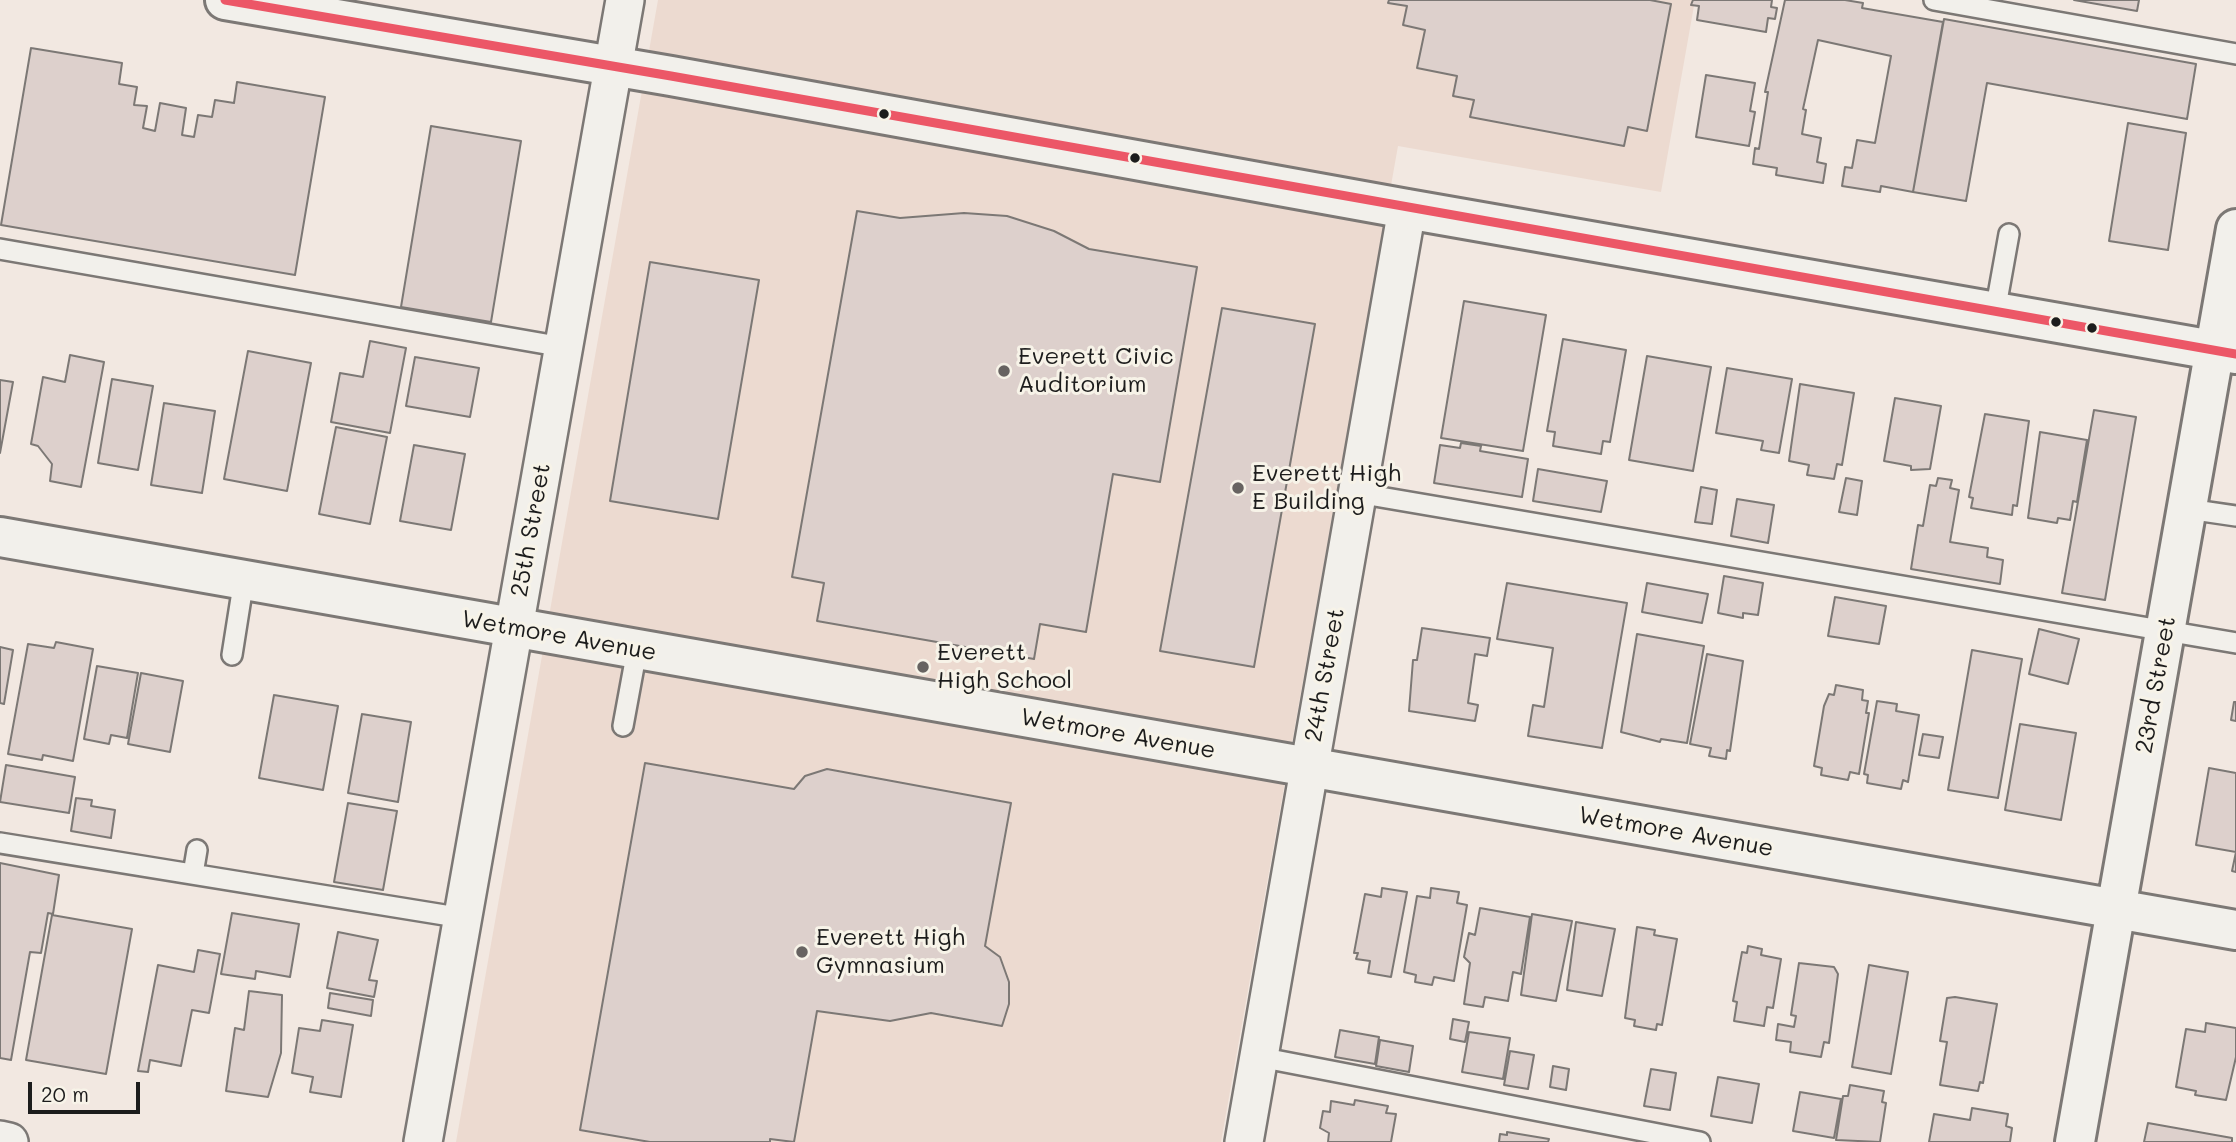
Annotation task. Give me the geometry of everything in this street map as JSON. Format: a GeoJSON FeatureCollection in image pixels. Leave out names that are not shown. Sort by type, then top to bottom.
{"type":"FeatureCollection","features":[{"type":"Feature","properties":{"kind":"street"},"geometry":{"type":"LineString","coordinates":[[225,0],[613,66],[2225,352]]}},
{"type":"Feature","properties":{"kind":"street","name":"25th Street"},"geometry":{"type":"LineString","coordinates":[[424,1142],[625,0]]}},
{"type":"Feature","properties":{"kind":"street","name":"24th Street"},"geometry":{"type":"LineString","coordinates":[[1244,1142],[1407,209]]}},
{"type":"Feature","properties":{"kind":"street","name":"23rd Street"},"geometry":{"type":"LineString","coordinates":[[2076,1142],[2188,509],[2225,352],[2236,229]]}},
{"type":"Feature","properties":{"kind":"street","name":"Wetmore Avenue"},"geometry":{"type":"LineString","coordinates":[[0,537],[2236,930]]}},
{"type":"Feature","properties":{"kind":"street"},"geometry":{"type":"LineString","coordinates":[[0,1140],[9,1142]]}},
{"type":"Feature","properties":{"kind":"lane"},"geometry":{"type":"LineString","coordinates":[[1934,0],[2236,54]]}},
{"type":"Feature","properties":{"kind":"lane"},"geometry":{"type":"LineString","coordinates":[[1994,312],[2009,234]]}},
{"type":"Feature","properties":{"kind":"lane"},"geometry":{"type":"LineString","coordinates":[[0,249],[336,300],[564,347]]}},
{"type":"Feature","properties":{"kind":"lane"},"geometry":{"type":"LineString","coordinates":[[1357,493],[2236,643]]}},
{"type":"Feature","properties":{"kind":"lane"},"geometry":{"type":"LineString","coordinates":[[2188,509],[2236,516]]}},
{"type":"Feature","properties":{"kind":"lane"},"geometry":{"type":"LineString","coordinates":[[232,655],[244,579]]}},
{"type":"Feature","properties":{"kind":"lane"},"geometry":{"type":"LineString","coordinates":[[623,726],[637,650]]}},
{"type":"Feature","properties":{"kind":"lane"},"geometry":{"type":"LineString","coordinates":[[0,843],[463,918]]}},
{"type":"Feature","properties":{"kind":"lane"},"geometry":{"type":"LineString","coordinates":[[193,874],[197,850]]}},
{"type":"Feature","properties":{"kind":"lane"},"geometry":{"type":"LineString","coordinates":[[1259,1057],[1700,1142]]}},
{"type":"Feature","properties":{"kind":"shaded area","name":"Everett High School"},"geometry":{"type":"Polygon","coordinates":[[[658,0],[1695,0],[1661,192],[1398,146],[1221,1142],[456,1142],[658,0]]]}},
{"type":"Feature","properties":{"kind":"building"},"geometry":{"type":"Polygon","coordinates":[[[1389,0],[1650,0],[1671,4],[1647,131],[1628,127],[1624,146],[1470,117],[1474,100],[1453,96],[1457,76],[1417,68],[1425,30],[1403,25],[1407,6],[1388,3],[1389,0]]]}},
{"type":"Feature","properties":{"kind":"building"},"geometry":{"type":"Polygon","coordinates":[[[1693,0],[1772,0],[1771,7],[1777,8],[1775,19],[1768,18],[1766,32],[1697,20],[1699,6],[1691,5],[1693,0]]]}},
{"type":"Feature","properties":{"kind":"building"},"geometry":{"type":"Polygon","coordinates":[[[1785,0],[1845,0],[1863,3],[1862,8],[1943,22],[1913,192],[1881,186],[1880,192],[1842,186],[1845,167],[1852,168],[1857,140],[1875,143],[1891,56],[1818,40],[1803,109],[1806,110],[1802,134],[1821,138],[1817,162],[1826,164],[1823,183],[1776,175],[1777,168],[1753,164],[1755,148],[1759,149],[1768,92],[1765,92],[1785,0]]]}},
{"type":"Feature","properties":{"kind":"building"},"geometry":{"type":"Polygon","coordinates":[[[2074,0],[2139,0],[2137,11],[2074,0]]]}},
{"type":"Feature","properties":{"kind":"building"},"geometry":{"type":"Polygon","coordinates":[[[1944,19],[2196,64],[2187,119],[1987,83],[1966,201],[1913,192],[1944,19]]]}},
{"type":"Feature","properties":{"kind":"building"},"geometry":{"type":"Polygon","coordinates":[[[31,48],[122,63],[119,84],[137,87],[134,105],[147,106],[143,128],[155,131],[160,103],[186,108],[182,135],[194,137],[198,115],[212,117],[215,100],[234,103],[237,82],[325,97],[295,275],[1,225],[31,48]]]}},
{"type":"Feature","properties":{"kind":"building"},"geometry":{"type":"Polygon","coordinates":[[[1706,75],[1755,83],[1750,111],[1755,112],[1749,146],[1696,137],[1706,75]]]}},
{"type":"Feature","properties":{"kind":"building"},"geometry":{"type":"Polygon","coordinates":[[[2128,123],[2186,133],[2168,250],[2109,241],[2128,123]]]}},
{"type":"Feature","properties":{"kind":"building"},"geometry":{"type":"Polygon","coordinates":[[[431,126],[521,141],[491,322],[401,307],[431,126]]]}},
{"type":"Feature","properties":{"kind":"building","name":"Everett Civic Auditorium"},"geometry":{"type":"Polygon","coordinates":[[[857,211],[900,218],[964,213],[1007,216],[1054,231],[1089,249],[1197,267],[1160,482],[1113,474],[1086,632],[1040,624],[1034,659],[817,621],[824,583],[792,577],[857,211]]]}},
{"type":"Feature","properties":{"kind":"building"},"geometry":{"type":"Polygon","coordinates":[[[650,262],[759,280],[718,519],[610,501],[650,262]]]}},
{"type":"Feature","properties":{"kind":"building"},"geometry":{"type":"Polygon","coordinates":[[[1464,301],[1546,315],[1523,451],[1441,438],[1464,301]]]}},
{"type":"Feature","properties":{"kind":"building","name":"Everett High E Building"},"geometry":{"type":"Polygon","coordinates":[[[1222,308],[1315,324],[1254,667],[1160,651],[1222,308]]]}},
{"type":"Feature","properties":{"kind":"building"},"geometry":{"type":"Polygon","coordinates":[[[1563,339],[1626,350],[1610,442],[1603,441],[1601,454],[1553,446],[1555,432],[1547,431],[1563,339]]]}},
{"type":"Feature","properties":{"kind":"building"},"geometry":{"type":"Polygon","coordinates":[[[370,341],[406,348],[390,433],[331,422],[340,373],[363,377],[370,341]]]}},
{"type":"Feature","properties":{"kind":"building"},"geometry":{"type":"Polygon","coordinates":[[[248,351],[311,363],[287,491],[224,479],[248,351]]]}},
{"type":"Feature","properties":{"kind":"building"},"geometry":{"type":"Polygon","coordinates":[[[70,355],[104,362],[81,487],[50,481],[52,464],[38,446],[31,444],[43,377],[65,382],[70,355]]]}},
{"type":"Feature","properties":{"kind":"building"},"geometry":{"type":"Polygon","coordinates":[[[1647,356],[1711,367],[1693,471],[1629,460],[1647,356]]]}},
{"type":"Feature","properties":{"kind":"building"},"geometry":{"type":"Polygon","coordinates":[[[415,357],[479,368],[470,417],[406,406],[415,357]]]}},
{"type":"Feature","properties":{"kind":"building"},"geometry":{"type":"Polygon","coordinates":[[[1727,368],[1792,379],[1779,453],[1761,450],[1763,441],[1716,433],[1727,368]]]}},
{"type":"Feature","properties":{"kind":"building"},"geometry":{"type":"Polygon","coordinates":[[[112,379],[153,386],[138,470],[98,463],[112,379]]]}},
{"type":"Feature","properties":{"kind":"building"},"geometry":{"type":"Polygon","coordinates":[[[0,380],[13,382],[0,453],[0,380]]]}},
{"type":"Feature","properties":{"kind":"building"},"geometry":{"type":"Polygon","coordinates":[[[1800,384],[1854,393],[1842,465],[1837,464],[1834,479],[1807,475],[1809,465],[1789,461],[1800,384]]]}},
{"type":"Feature","properties":{"kind":"building"},"geometry":{"type":"Polygon","coordinates":[[[1895,398],[1941,406],[1930,469],[1911,470],[1911,466],[1884,461],[1895,398]]]}},
{"type":"Feature","properties":{"kind":"building"},"geometry":{"type":"Polygon","coordinates":[[[164,403],[215,411],[202,493],[151,485],[164,403]]]}},
{"type":"Feature","properties":{"kind":"building"},"geometry":{"type":"Polygon","coordinates":[[[2094,410],[2136,417],[2105,600],[2062,593],[2094,410]]]}},
{"type":"Feature","properties":{"kind":"building"},"geometry":{"type":"Polygon","coordinates":[[[1985,414],[2029,421],[2017,506],[2013,505],[2012,515],[1971,508],[1973,498],[1969,497],[1985,414]]]}},
{"type":"Feature","properties":{"kind":"building"},"geometry":{"type":"Polygon","coordinates":[[[336,427],[387,437],[370,524],[319,514],[336,427]]]}},
{"type":"Feature","properties":{"kind":"building"},"geometry":{"type":"Polygon","coordinates":[[[2040,432],[2087,440],[2077,502],[2073,501],[2070,520],[2058,518],[2057,523],[2028,518],[2040,432]]]}},
{"type":"Feature","properties":{"kind":"building"},"geometry":{"type":"Polygon","coordinates":[[[1461,443],[1481,446],[1480,451],[1528,459],[1522,497],[1434,483],[1440,445],[1460,448],[1461,443]]]}},
{"type":"Feature","properties":{"kind":"building"},"geometry":{"type":"Polygon","coordinates":[[[414,445],[465,454],[451,530],[400,521],[414,445]]]}},
{"type":"Feature","properties":{"kind":"building"},"geometry":{"type":"Polygon","coordinates":[[[1538,469],[1607,481],[1601,512],[1533,501],[1538,469]]]}},
{"type":"Feature","properties":{"kind":"building"},"geometry":{"type":"Polygon","coordinates":[[[1846,478],[1862,481],[1857,515],[1839,512],[1846,478]]]}},
{"type":"Feature","properties":{"kind":"building"},"geometry":{"type":"Polygon","coordinates":[[[1938,478],[1952,480],[1950,488],[1959,490],[1950,542],[1988,548],[1987,557],[2003,560],[2000,584],[1911,569],[1918,525],[1923,526],[1930,485],[1936,486],[1938,478]]]}},
{"type":"Feature","properties":{"kind":"building"},"geometry":{"type":"Polygon","coordinates":[[[1701,487],[1717,490],[1712,524],[1695,522],[1701,487]]]}},
{"type":"Feature","properties":{"kind":"building"},"geometry":{"type":"Polygon","coordinates":[[[1737,499],[1774,505],[1768,543],[1731,536],[1737,499]]]}},
{"type":"Feature","properties":{"kind":"building"},"geometry":{"type":"Polygon","coordinates":[[[1724,576],[1763,583],[1758,615],[1743,613],[1743,618],[1718,613],[1724,576]]]}},
{"type":"Feature","properties":{"kind":"building"},"geometry":{"type":"Polygon","coordinates":[[[1507,583],[1627,603],[1602,748],[1528,736],[1533,705],[1544,707],[1553,648],[1497,639],[1507,583]]]}},
{"type":"Feature","properties":{"kind":"building"},"geometry":{"type":"Polygon","coordinates":[[[1647,583],[1708,594],[1702,623],[1642,612],[1647,583]]]}},
{"type":"Feature","properties":{"kind":"building"},"geometry":{"type":"Polygon","coordinates":[[[1835,597],[1886,606],[1879,644],[1828,636],[1835,597]]]}},
{"type":"Feature","properties":{"kind":"building"},"geometry":{"type":"Polygon","coordinates":[[[1422,628],[1490,638],[1487,656],[1475,654],[1468,703],[1478,705],[1475,721],[1409,711],[1413,660],[1417,660],[1422,628]]]}},
{"type":"Feature","properties":{"kind":"building"},"geometry":{"type":"Polygon","coordinates":[[[2039,629],[2079,639],[2068,684],[2029,674],[2039,629]]]}},
{"type":"Feature","properties":{"kind":"building"},"geometry":{"type":"Polygon","coordinates":[[[1637,634],[1704,646],[1687,743],[1661,739],[1660,742],[1621,732],[1637,634]]]}},
{"type":"Feature","properties":{"kind":"building"},"geometry":{"type":"Polygon","coordinates":[[[56,642],[93,649],[73,761],[43,755],[42,760],[8,754],[28,644],[54,648],[56,642]]]}},
{"type":"Feature","properties":{"kind":"building"},"geometry":{"type":"Polygon","coordinates":[[[0,647],[13,650],[4,704],[0,703],[0,647]]]}},
{"type":"Feature","properties":{"kind":"building"},"geometry":{"type":"Polygon","coordinates":[[[1972,650],[2022,659],[1998,798],[1948,790],[1972,650]]]}},
{"type":"Feature","properties":{"kind":"building"},"geometry":{"type":"Polygon","coordinates":[[[1707,654],[1743,661],[1730,751],[1727,750],[1726,759],[1709,756],[1711,748],[1690,744],[1707,654]]]}},
{"type":"Feature","properties":{"kind":"building"},"geometry":{"type":"Polygon","coordinates":[[[97,666],[138,673],[127,738],[111,735],[109,744],[84,739],[97,666]]]}},
{"type":"Feature","properties":{"kind":"building"},"geometry":{"type":"Polygon","coordinates":[[[141,673],[183,681],[170,752],[128,744],[141,673]]]}},
{"type":"Feature","properties":{"kind":"building"},"geometry":{"type":"Polygon","coordinates":[[[1836,685],[1863,690],[1862,700],[1868,701],[1866,713],[1869,713],[1859,774],[1850,772],[1848,780],[1821,775],[1822,768],[1814,766],[1824,706],[1829,694],[1834,695],[1836,685]]]}},
{"type":"Feature","properties":{"kind":"building"},"geometry":{"type":"Polygon","coordinates":[[[274,695],[338,706],[323,790],[259,778],[274,695]]]}},
{"type":"Feature","properties":{"kind":"building"},"geometry":{"type":"Polygon","coordinates":[[[1877,701],[1897,704],[1896,711],[1919,715],[1908,782],[1903,780],[1901,789],[1867,783],[1868,775],[1864,774],[1877,701]]]}},
{"type":"Feature","properties":{"kind":"building"},"geometry":{"type":"Polygon","coordinates":[[[2236,702],[2236,721],[2231,720],[2236,702]]]}},
{"type":"Feature","properties":{"kind":"building"},"geometry":{"type":"Polygon","coordinates":[[[362,714],[411,722],[398,802],[348,793],[362,714]]]}},
{"type":"Feature","properties":{"kind":"building"},"geometry":{"type":"Polygon","coordinates":[[[2020,724],[2076,733],[2061,820],[2005,810],[2020,724]]]}},
{"type":"Feature","properties":{"kind":"building"},"geometry":{"type":"Polygon","coordinates":[[[1923,734],[1943,737],[1939,758],[1919,755],[1923,734]]]}},
{"type":"Feature","properties":{"kind":"building","name":"Everett High Gymnasium"},"geometry":{"type":"Polygon","coordinates":[[[645,763],[794,789],[805,776],[827,769],[1011,803],[985,946],[1000,957],[1009,982],[1009,1004],[1002,1026],[931,1013],[890,1021],[817,1011],[794,1142],[770,1139],[770,1142],[650,1142],[580,1130],[645,763]]]}},
{"type":"Feature","properties":{"kind":"building"},"geometry":{"type":"Polygon","coordinates":[[[6,765],[75,777],[69,813],[0,802],[6,765]]]}},
{"type":"Feature","properties":{"kind":"building"},"geometry":{"type":"Polygon","coordinates":[[[2209,768],[2236,773],[2236,852],[2196,845],[2209,768]]]}},
{"type":"Feature","properties":{"kind":"building"},"geometry":{"type":"Polygon","coordinates":[[[76,798],[92,800],[91,806],[115,810],[111,838],[71,831],[76,798]]]}},
{"type":"Feature","properties":{"kind":"building"},"geometry":{"type":"Polygon","coordinates":[[[348,803],[397,811],[383,890],[334,882],[348,803]]]}},
{"type":"Feature","properties":{"kind":"building"},"geometry":{"type":"Polygon","coordinates":[[[2236,852],[2236,872],[2232,871],[2236,852]]]}},
{"type":"Feature","properties":{"kind":"building"},"geometry":{"type":"Polygon","coordinates":[[[0,863],[59,875],[53,914],[48,913],[41,953],[30,952],[11,1060],[0,1058],[0,863]]]}},
{"type":"Feature","properties":{"kind":"building"},"geometry":{"type":"Polygon","coordinates":[[[1382,888],[1407,892],[1391,977],[1368,973],[1370,961],[1356,959],[1358,953],[1354,953],[1365,894],[1381,897],[1382,888]]]}},
{"type":"Feature","properties":{"kind":"building"},"geometry":{"type":"Polygon","coordinates":[[[1431,888],[1459,892],[1457,903],[1467,905],[1454,981],[1434,977],[1432,985],[1415,982],[1416,975],[1404,972],[1417,896],[1430,898],[1431,888]]]}},
{"type":"Feature","properties":{"kind":"building"},"geometry":{"type":"Polygon","coordinates":[[[1480,908],[1530,917],[1521,974],[1513,972],[1508,1001],[1485,997],[1483,1007],[1464,1004],[1470,963],[1464,957],[1469,933],[1475,935],[1480,908]]]}},
{"type":"Feature","properties":{"kind":"building"},"geometry":{"type":"Polygon","coordinates":[[[232,913],[299,924],[290,977],[256,971],[255,979],[221,974],[232,913]]]}},
{"type":"Feature","properties":{"kind":"building"},"geometry":{"type":"Polygon","coordinates":[[[1532,914],[1572,921],[1556,1001],[1521,995],[1532,914]]]}},
{"type":"Feature","properties":{"kind":"building"},"geometry":{"type":"Polygon","coordinates":[[[52,915],[132,929],[106,1074],[26,1060],[52,915]]]}},
{"type":"Feature","properties":{"kind":"building"},"geometry":{"type":"Polygon","coordinates":[[[1576,922],[1615,929],[1602,996],[1567,990],[1576,922]]]}},
{"type":"Feature","properties":{"kind":"building"},"geometry":{"type":"Polygon","coordinates":[[[1637,927],[1655,930],[1654,935],[1677,939],[1662,1025],[1657,1024],[1656,1030],[1634,1026],[1635,1020],[1625,1018],[1637,927]]]}},
{"type":"Feature","properties":{"kind":"building"},"geometry":{"type":"Polygon","coordinates":[[[338,932],[378,940],[369,980],[377,981],[374,997],[327,988],[338,932]]]}},
{"type":"Feature","properties":{"kind":"building"},"geometry":{"type":"Polygon","coordinates":[[[1748,946],[1762,949],[1761,955],[1781,959],[1773,1008],[1767,1007],[1764,1026],[1734,1021],[1737,1002],[1733,1001],[1742,952],[1747,953],[1748,946]]]}},
{"type":"Feature","properties":{"kind":"building"},"geometry":{"type":"Polygon","coordinates":[[[198,950],[220,954],[209,1013],[192,1010],[181,1066],[150,1060],[148,1072],[138,1071],[158,965],[194,972],[198,950]]]}},
{"type":"Feature","properties":{"kind":"building"},"geometry":{"type":"Polygon","coordinates":[[[1799,963],[1834,967],[1838,974],[1829,1043],[1824,1042],[1821,1057],[1790,1052],[1791,1042],[1776,1040],[1778,1024],[1794,1027],[1796,1016],[1791,1015],[1799,963]]]}},
{"type":"Feature","properties":{"kind":"building"},"geometry":{"type":"Polygon","coordinates":[[[1869,965],[1908,972],[1891,1074],[1852,1067],[1869,965]]]}},
{"type":"Feature","properties":{"kind":"building"},"geometry":{"type":"Polygon","coordinates":[[[249,991],[282,995],[281,1053],[268,1097],[226,1091],[235,1028],[244,1030],[249,991]]]}},
{"type":"Feature","properties":{"kind":"building"},"geometry":{"type":"Polygon","coordinates":[[[330,993],[373,1000],[371,1016],[328,1008],[330,993]]]}},
{"type":"Feature","properties":{"kind":"building"},"geometry":{"type":"Polygon","coordinates":[[[1947,998],[1997,1004],[1983,1083],[1980,1082],[1978,1091],[1940,1085],[1947,1042],[1940,1041],[1947,998]]]}},
{"type":"Feature","properties":{"kind":"building"},"geometry":{"type":"Polygon","coordinates":[[[1453,1019],[1469,1022],[1465,1042],[1450,1039],[1453,1019]]]}},
{"type":"Feature","properties":{"kind":"building"},"geometry":{"type":"Polygon","coordinates":[[[322,1020],[353,1025],[341,1097],[310,1092],[313,1077],[292,1073],[299,1028],[320,1031],[322,1020]]]}},
{"type":"Feature","properties":{"kind":"building"},"geometry":{"type":"Polygon","coordinates":[[[2206,1023],[2236,1028],[2236,1057],[2226,1100],[2195,1095],[2196,1091],[2176,1087],[2186,1029],[2205,1032],[2206,1023]]]}},
{"type":"Feature","properties":{"kind":"building"},"geometry":{"type":"Polygon","coordinates":[[[1340,1030],[1379,1037],[1375,1064],[1335,1057],[1340,1030]]]}},
{"type":"Feature","properties":{"kind":"building"},"geometry":{"type":"Polygon","coordinates":[[[1469,1032],[1510,1038],[1503,1079],[1462,1072],[1469,1032]]]}},
{"type":"Feature","properties":{"kind":"building"},"geometry":{"type":"Polygon","coordinates":[[[1380,1040],[1413,1046],[1409,1072],[1376,1066],[1380,1040]]]}},
{"type":"Feature","properties":{"kind":"building"},"geometry":{"type":"Polygon","coordinates":[[[1510,1051],[1534,1055],[1528,1089],[1504,1085],[1510,1051]]]}},
{"type":"Feature","properties":{"kind":"building"},"geometry":{"type":"Polygon","coordinates":[[[1553,1066],[1569,1069],[1566,1090],[1550,1087],[1553,1066]]]}},
{"type":"Feature","properties":{"kind":"building"},"geometry":{"type":"Polygon","coordinates":[[[1651,1069],[1676,1073],[1670,1110],[1644,1106],[1651,1069]]]}},
{"type":"Feature","properties":{"kind":"building"},"geometry":{"type":"Polygon","coordinates":[[[1718,1077],[1759,1084],[1752,1123],[1711,1116],[1718,1077]]]}},
{"type":"Feature","properties":{"kind":"building"},"geometry":{"type":"Polygon","coordinates":[[[1850,1085],[1884,1091],[1882,1102],[1886,1103],[1880,1142],[1836,1140],[1843,1096],[1848,1096],[1850,1085]]]}},
{"type":"Feature","properties":{"kind":"building"},"geometry":{"type":"Polygon","coordinates":[[[1800,1092],[1841,1099],[1834,1138],[1793,1131],[1800,1092]]]}},
{"type":"Feature","properties":{"kind":"building"},"geometry":{"type":"Polygon","coordinates":[[[1355,1100],[1388,1106],[1386,1113],[1396,1114],[1391,1142],[1328,1142],[1329,1133],[1320,1128],[1323,1111],[1330,1112],[1331,1101],[1354,1105],[1355,1100]]]}},
{"type":"Feature","properties":{"kind":"building"},"geometry":{"type":"Polygon","coordinates":[[[1972,1108],[2008,1114],[2006,1126],[2012,1128],[2010,1142],[1929,1142],[1934,1114],[1970,1120],[1972,1108]]]}},
{"type":"Feature","properties":{"kind":"building"},"geometry":{"type":"Polygon","coordinates":[[[2148,1123],[2232,1138],[2232,1142],[2144,1142],[2148,1123]]]}},
{"type":"Feature","properties":{"kind":"building"},"geometry":{"type":"Polygon","coordinates":[[[1507,1132],[1549,1139],[1548,1142],[1499,1142],[1500,1134],[1507,1135],[1507,1132]]]}},
{"type":"Feature","properties":{"kind":"transit line"},"geometry":{"type":"LineString","coordinates":[[225,0],[671,76],[2236,354]]}},
{"type":"Feature","properties":{"kind":"place","name":"Everett Civic Auditorium"},"geometry":{"type":"Point","coordinates":[1004,371]}},
{"type":"Feature","properties":{"kind":"place","name":"Everett High E Building"},"geometry":{"type":"Point","coordinates":[1238,488]}},
{"type":"Feature","properties":{"kind":"place","name":"Everett High School"},"geometry":{"type":"Point","coordinates":[923,667]}},
{"type":"Feature","properties":{"kind":"place","name":"Everett High Gymnasium"},"geometry":{"type":"Point","coordinates":[802,952]}}]}
